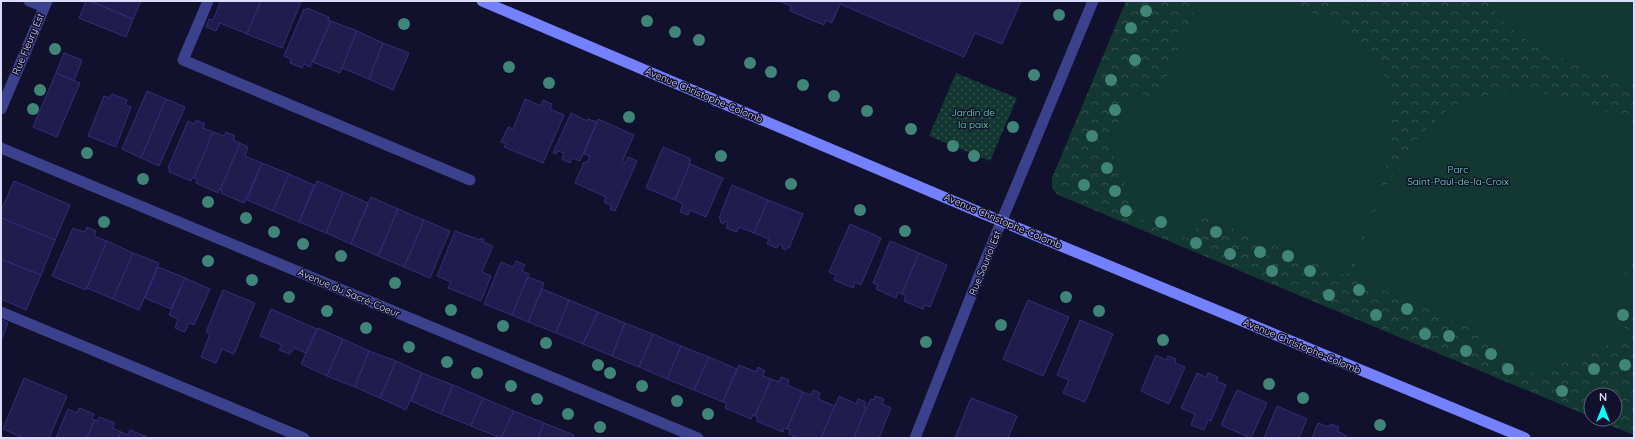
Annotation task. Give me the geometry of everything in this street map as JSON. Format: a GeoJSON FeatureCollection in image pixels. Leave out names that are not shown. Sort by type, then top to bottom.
{"type":"FeatureCollection","features":[{"type":"Feature","properties":{"kind":"main road","name":"Avenue Christophe-Colomb"},"geometry":{"type":"LineString","coordinates":[[482,1],[1002,222],[1525,438]]}},
{"type":"Feature","properties":{"kind":"street"},"geometry":{"type":"LineString","coordinates":[[29,1],[45,4]]}},
{"type":"Feature","properties":{"kind":"street"},"geometry":{"type":"LineString","coordinates":[[208,1],[183,60],[470,180]]}},
{"type":"Feature","properties":{"kind":"street","name":"Rue Sauriol Est"},"geometry":{"type":"LineString","coordinates":[[915,438],[1093,1]]}},
{"type":"Feature","properties":{"kind":"street","name":"Rue Fleury Est"},"geometry":{"type":"LineString","coordinates":[[1,109],[45,4]]}},
{"type":"Feature","properties":{"kind":"street","name":"Avenue du Sacré-Coeur"},"geometry":{"type":"LineString","coordinates":[[1,148],[698,438]]}},
{"type":"Feature","properties":{"kind":"street"},"geometry":{"type":"LineString","coordinates":[[1,312],[304,438]]}},
{"type":"Feature","properties":{"kind":"green space","name":"Parc Saint-Paul-de-la-Croix"},"geometry":{"type":"Polygon","coordinates":[[[1126,1],[1634,1],[1634,435],[1614,427],[1623,427],[1623,387],[1583,387],[1583,414],[1058,195],[1052,188],[1052,178],[1126,1]]]}},
{"type":"Feature","properties":{"kind":"green space"},"geometry":{"type":"Polygon","coordinates":[[[1198,1],[1282,1],[1307,10],[1330,21],[1366,48],[1378,63],[1388,88],[1390,141],[1386,167],[1379,194],[1346,275],[1202,216],[1191,240],[1137,217],[1108,142],[1133,90],[1157,101],[1198,1]]]}},
{"type":"Feature","properties":{"kind":"green space"},"geometry":{"type":"Polygon","coordinates":[[[1320,1],[1391,1],[1364,5],[1337,5],[1320,1]]]}},
{"type":"Feature","properties":{"kind":"green space"},"geometry":{"type":"Polygon","coordinates":[[[1486,1],[1634,1],[1633,82],[1572,62],[1533,44],[1515,32],[1499,18],[1486,1]]]}},
{"type":"Feature","properties":{"kind":"green space","name":"Jardin de la paix"},"geometry":{"type":"Polygon","coordinates":[[[956,73],[1017,98],[990,161],[929,136],[956,73]]]}},
{"type":"Feature","properties":{"kind":"green space"},"geometry":{"type":"Polygon","coordinates":[[[1538,92],[1587,105],[1634,123],[1634,249],[1624,273],[1634,277],[1634,304],[1620,340],[1537,374],[1486,353],[1492,336],[1351,277],[1373,216],[1392,177],[1403,158],[1416,141],[1435,121],[1455,105],[1474,98],[1501,94],[1538,92]]]}},
{"type":"Feature","properties":{"kind":"building"},"geometry":{"type":"Polygon","coordinates":[[[86,1],[90,1],[133,19],[126,37],[79,18],[86,1]]]}},
{"type":"Feature","properties":{"kind":"building"},"geometry":{"type":"Polygon","coordinates":[[[90,1],[141,1],[133,19],[90,1]]]}},
{"type":"Feature","properties":{"kind":"building"},"geometry":{"type":"Polygon","coordinates":[[[221,1],[261,1],[247,34],[220,23],[216,31],[206,27],[209,19],[213,20],[221,1]]]}},
{"type":"Feature","properties":{"kind":"building"},"geometry":{"type":"Polygon","coordinates":[[[261,1],[301,2],[282,48],[247,34],[261,1]]]}},
{"type":"Feature","properties":{"kind":"building"},"geometry":{"type":"Polygon","coordinates":[[[779,1],[1021,1],[1002,44],[975,33],[964,57],[840,4],[832,23],[826,20],[824,25],[790,11],[791,6],[779,1]]]}},
{"type":"Feature","properties":{"kind":"building"},"geometry":{"type":"Polygon","coordinates":[[[307,8],[329,17],[328,20],[331,21],[310,67],[304,64],[302,68],[290,63],[291,59],[284,56],[304,9],[306,10],[307,8]]]}},
{"type":"Feature","properties":{"kind":"building"},"geometry":{"type":"Polygon","coordinates":[[[331,21],[357,31],[340,73],[313,62],[331,21]]]}},
{"type":"Feature","properties":{"kind":"building"},"geometry":{"type":"Polygon","coordinates":[[[357,31],[383,43],[369,79],[342,68],[357,31]]]}},
{"type":"Feature","properties":{"kind":"building"},"geometry":{"type":"Polygon","coordinates":[[[383,43],[409,53],[393,90],[369,79],[383,43]]]}},
{"type":"Feature","properties":{"kind":"building"},"geometry":{"type":"Polygon","coordinates":[[[64,53],[82,60],[74,81],[56,73],[64,53]]]}},
{"type":"Feature","properties":{"kind":"building"},"geometry":{"type":"Polygon","coordinates":[[[56,73],[80,83],[57,137],[33,127],[56,73]]]}},
{"type":"Feature","properties":{"kind":"building"},"geometry":{"type":"Polygon","coordinates":[[[147,91],[166,99],[141,158],[122,149],[147,91]]]}},
{"type":"Feature","properties":{"kind":"building"},"geometry":{"type":"Polygon","coordinates":[[[112,94],[127,100],[125,105],[131,107],[116,147],[88,136],[104,96],[110,98],[112,94]]]}},
{"type":"Feature","properties":{"kind":"building"},"geometry":{"type":"Polygon","coordinates":[[[166,99],[185,107],[159,166],[141,158],[166,99]]]}},
{"type":"Feature","properties":{"kind":"building"},"geometry":{"type":"Polygon","coordinates":[[[525,99],[541,106],[543,100],[552,104],[550,109],[564,115],[543,163],[504,147],[506,144],[501,142],[508,127],[513,129],[525,99]]]}},
{"type":"Feature","properties":{"kind":"building"},"geometry":{"type":"Polygon","coordinates":[[[571,113],[587,121],[588,119],[597,122],[580,161],[572,158],[570,163],[562,159],[564,153],[558,151],[556,154],[553,153],[571,113]]]}},
{"type":"Feature","properties":{"kind":"building"},"geometry":{"type":"Polygon","coordinates":[[[598,119],[634,135],[622,162],[625,163],[628,157],[637,161],[615,211],[610,209],[612,206],[604,202],[606,197],[575,183],[584,162],[587,163],[590,156],[584,154],[598,119]]]}},
{"type":"Feature","properties":{"kind":"building"},"geometry":{"type":"Polygon","coordinates":[[[196,120],[205,124],[203,128],[213,132],[194,178],[192,178],[191,181],[169,172],[170,169],[168,168],[188,121],[194,124],[196,120]]]}},
{"type":"Feature","properties":{"kind":"building"},"geometry":{"type":"Polygon","coordinates":[[[213,132],[224,136],[226,132],[235,136],[233,140],[240,143],[218,193],[196,183],[197,180],[194,178],[213,132]]]}},
{"type":"Feature","properties":{"kind":"building"},"geometry":{"type":"Polygon","coordinates":[[[240,143],[248,147],[245,156],[262,163],[244,203],[221,193],[222,190],[220,190],[240,143]]]}},
{"type":"Feature","properties":{"kind":"building"},"geometry":{"type":"Polygon","coordinates":[[[663,147],[691,159],[675,200],[646,188],[663,147]]]}},
{"type":"Feature","properties":{"kind":"building"},"geometry":{"type":"Polygon","coordinates":[[[262,163],[289,174],[273,211],[247,200],[262,163]]]}},
{"type":"Feature","properties":{"kind":"building"},"geometry":{"type":"Polygon","coordinates":[[[690,164],[723,178],[706,217],[690,210],[688,215],[680,212],[683,204],[675,200],[690,164]]]}},
{"type":"Feature","properties":{"kind":"building"},"geometry":{"type":"Polygon","coordinates":[[[289,174],[314,185],[299,222],[273,211],[289,174]]]}},
{"type":"Feature","properties":{"kind":"building"},"geometry":{"type":"Polygon","coordinates":[[[14,181],[70,205],[55,240],[1,218],[1,211],[14,181]]]}},
{"type":"Feature","properties":{"kind":"building"},"geometry":{"type":"Polygon","coordinates":[[[317,181],[343,192],[326,233],[299,222],[317,181]]]}},
{"type":"Feature","properties":{"kind":"building"},"geometry":{"type":"Polygon","coordinates":[[[732,185],[768,200],[754,233],[739,227],[737,232],[726,228],[728,223],[725,221],[723,224],[720,222],[721,219],[719,218],[732,185]]]}},
{"type":"Feature","properties":{"kind":"building"},"geometry":{"type":"Polygon","coordinates":[[[343,192],[368,203],[351,244],[326,233],[343,192]]]}},
{"type":"Feature","properties":{"kind":"building"},"geometry":{"type":"Polygon","coordinates":[[[371,197],[398,209],[378,256],[351,244],[371,197]]]}},
{"type":"Feature","properties":{"kind":"building"},"geometry":{"type":"Polygon","coordinates":[[[768,200],[803,214],[789,248],[788,247],[786,250],[779,244],[777,248],[767,244],[769,239],[754,233],[768,200]]]}},
{"type":"Feature","properties":{"kind":"building"},"geometry":{"type":"Polygon","coordinates":[[[398,209],[424,220],[404,267],[378,256],[398,209]]]}},
{"type":"Feature","properties":{"kind":"building"},"geometry":{"type":"Polygon","coordinates":[[[1,218],[55,240],[41,275],[1,259],[1,218]]]}},
{"type":"Feature","properties":{"kind":"building"},"geometry":{"type":"Polygon","coordinates":[[[424,220],[450,231],[430,278],[404,267],[424,220]]]}},
{"type":"Feature","properties":{"kind":"building"},"geometry":{"type":"Polygon","coordinates":[[[850,224],[881,238],[861,285],[855,282],[853,288],[834,280],[836,275],[829,272],[850,224]]]}},
{"type":"Feature","properties":{"kind":"building"},"geometry":{"type":"Polygon","coordinates":[[[87,227],[96,231],[94,236],[107,241],[86,290],[52,276],[73,228],[85,232],[87,227]]]}},
{"type":"Feature","properties":{"kind":"building"},"geometry":{"type":"Polygon","coordinates":[[[455,231],[480,240],[481,238],[484,239],[483,242],[493,246],[482,272],[491,276],[481,301],[448,288],[451,282],[437,276],[455,231]]]}},
{"type":"Feature","properties":{"kind":"building"},"geometry":{"type":"Polygon","coordinates":[[[107,241],[133,253],[113,299],[87,288],[107,241]]]}},
{"type":"Feature","properties":{"kind":"building"},"geometry":{"type":"Polygon","coordinates":[[[890,241],[919,253],[902,294],[898,292],[896,298],[876,289],[878,285],[873,283],[890,241]]]}},
{"type":"Feature","properties":{"kind":"building"},"geometry":{"type":"Polygon","coordinates":[[[133,253],[159,263],[139,310],[113,299],[133,253]]]}},
{"type":"Feature","properties":{"kind":"building"},"geometry":{"type":"Polygon","coordinates":[[[919,253],[947,265],[930,307],[925,305],[923,309],[904,301],[906,295],[902,294],[919,253]]]}},
{"type":"Feature","properties":{"kind":"building"},"geometry":{"type":"Polygon","coordinates":[[[1,259],[41,275],[26,310],[1,299],[1,259]]]}},
{"type":"Feature","properties":{"kind":"building"},"geometry":{"type":"Polygon","coordinates":[[[516,261],[525,265],[522,271],[529,274],[512,315],[484,304],[501,262],[513,267],[516,261]]]}},
{"type":"Feature","properties":{"kind":"building"},"geometry":{"type":"Polygon","coordinates":[[[158,267],[185,278],[171,309],[145,298],[158,267]]]}},
{"type":"Feature","properties":{"kind":"building"},"geometry":{"type":"Polygon","coordinates":[[[528,277],[544,283],[528,322],[512,315],[528,277]]]}},
{"type":"Feature","properties":{"kind":"building"},"geometry":{"type":"Polygon","coordinates":[[[185,278],[210,289],[194,325],[189,323],[185,332],[175,328],[178,319],[169,315],[185,278]]]}},
{"type":"Feature","properties":{"kind":"building"},"geometry":{"type":"Polygon","coordinates":[[[542,289],[569,300],[556,333],[528,322],[542,289]]]}},
{"type":"Feature","properties":{"kind":"building"},"geometry":{"type":"Polygon","coordinates":[[[223,290],[255,303],[234,354],[222,349],[216,363],[201,357],[210,334],[206,332],[223,290]]]}},
{"type":"Feature","properties":{"kind":"building"},"geometry":{"type":"Polygon","coordinates":[[[569,300],[598,312],[583,344],[556,333],[569,300]]]}},
{"type":"Feature","properties":{"kind":"building"},"geometry":{"type":"Polygon","coordinates":[[[1028,300],[1069,317],[1043,376],[1003,359],[1028,300]]]}},
{"type":"Feature","properties":{"kind":"building"},"geometry":{"type":"Polygon","coordinates":[[[271,309],[317,329],[306,353],[294,348],[290,354],[279,350],[282,345],[260,336],[271,309]]]}},
{"type":"Feature","properties":{"kind":"building"},"geometry":{"type":"Polygon","coordinates":[[[598,312],[625,323],[612,356],[583,344],[598,312]]]}},
{"type":"Feature","properties":{"kind":"building"},"geometry":{"type":"Polygon","coordinates":[[[1,320],[8,323],[1,341],[1,320]]]}},
{"type":"Feature","properties":{"kind":"building"},"geometry":{"type":"Polygon","coordinates":[[[1080,320],[1113,334],[1085,402],[1063,393],[1069,380],[1057,375],[1080,320]]]}},
{"type":"Feature","properties":{"kind":"building"},"geometry":{"type":"Polygon","coordinates":[[[625,323],[653,334],[639,367],[612,356],[625,323]]]}},
{"type":"Feature","properties":{"kind":"building"},"geometry":{"type":"Polygon","coordinates":[[[318,328],[343,339],[327,376],[301,364],[318,328]]]}},
{"type":"Feature","properties":{"kind":"building"},"geometry":{"type":"Polygon","coordinates":[[[653,334],[681,346],[667,379],[639,367],[653,334]]]}},
{"type":"Feature","properties":{"kind":"building"},"geometry":{"type":"Polygon","coordinates":[[[343,339],[369,351],[355,387],[327,376],[343,339]]]}},
{"type":"Feature","properties":{"kind":"building"},"geometry":{"type":"Polygon","coordinates":[[[681,346],[709,357],[694,390],[667,379],[681,346]]]}},
{"type":"Feature","properties":{"kind":"building"},"geometry":{"type":"Polygon","coordinates":[[[369,351],[396,361],[380,398],[355,387],[369,351]]]}},
{"type":"Feature","properties":{"kind":"building"},"geometry":{"type":"Polygon","coordinates":[[[1156,355],[1166,360],[1168,356],[1176,359],[1175,363],[1185,367],[1169,404],[1141,391],[1156,355]]]}},
{"type":"Feature","properties":{"kind":"building"},"geometry":{"type":"Polygon","coordinates":[[[709,357],[737,369],[723,402],[694,390],[709,357]]]}},
{"type":"Feature","properties":{"kind":"building"},"geometry":{"type":"Polygon","coordinates":[[[396,361],[422,373],[406,410],[380,398],[396,361]]]}},
{"type":"Feature","properties":{"kind":"building"},"geometry":{"type":"Polygon","coordinates":[[[739,365],[756,372],[758,367],[765,371],[763,376],[771,379],[755,416],[753,415],[751,419],[725,408],[727,403],[723,402],[739,365]]]}},
{"type":"Feature","properties":{"kind":"building"},"geometry":{"type":"Polygon","coordinates":[[[422,373],[453,385],[441,414],[411,401],[422,373]]]}},
{"type":"Feature","properties":{"kind":"building"},"geometry":{"type":"Polygon","coordinates":[[[1197,373],[1206,377],[1208,373],[1218,377],[1216,381],[1226,385],[1211,421],[1208,420],[1204,430],[1191,425],[1195,414],[1181,408],[1197,373]]]}},
{"type":"Feature","properties":{"kind":"building"},"geometry":{"type":"Polygon","coordinates":[[[781,377],[789,380],[787,385],[803,392],[787,429],[784,428],[783,432],[756,421],[758,418],[755,416],[771,379],[779,382],[781,377]]]}},
{"type":"Feature","properties":{"kind":"building"},"geometry":{"type":"Polygon","coordinates":[[[24,378],[67,396],[49,438],[24,438],[3,429],[24,378]]]}},
{"type":"Feature","properties":{"kind":"building"},"geometry":{"type":"Polygon","coordinates":[[[453,385],[483,398],[471,426],[441,414],[453,385]]]}},
{"type":"Feature","properties":{"kind":"building"},"geometry":{"type":"Polygon","coordinates":[[[813,390],[820,393],[818,399],[835,406],[821,438],[798,438],[789,434],[790,430],[787,429],[803,392],[811,395],[813,390]]]}},
{"type":"Feature","properties":{"kind":"building"},"geometry":{"type":"Polygon","coordinates":[[[1237,390],[1267,403],[1251,438],[1221,425],[1237,390]]]}},
{"type":"Feature","properties":{"kind":"building"},"geometry":{"type":"Polygon","coordinates":[[[839,396],[856,404],[858,399],[866,402],[864,407],[866,408],[854,438],[821,438],[839,396]]]}},
{"type":"Feature","properties":{"kind":"building"},"geometry":{"type":"Polygon","coordinates":[[[875,396],[884,399],[882,404],[891,408],[879,438],[854,438],[866,408],[871,399],[874,400],[875,396]]]}},
{"type":"Feature","properties":{"kind":"building"},"geometry":{"type":"Polygon","coordinates":[[[483,398],[514,411],[501,438],[471,426],[483,398]]]}},
{"type":"Feature","properties":{"kind":"building"},"geometry":{"type":"Polygon","coordinates":[[[971,398],[1017,416],[1008,438],[955,438],[971,398]]]}},
{"type":"Feature","properties":{"kind":"building"},"geometry":{"type":"Polygon","coordinates":[[[1277,406],[1307,419],[1299,438],[1264,438],[1277,406]]]}},
{"type":"Feature","properties":{"kind":"building"},"geometry":{"type":"Polygon","coordinates":[[[79,408],[94,414],[92,419],[95,420],[87,438],[56,438],[68,409],[77,413],[79,408]]]}},
{"type":"Feature","properties":{"kind":"building"},"geometry":{"type":"Polygon","coordinates":[[[514,411],[544,423],[538,438],[501,438],[514,411]]]}},
{"type":"Feature","properties":{"kind":"building"},"geometry":{"type":"Polygon","coordinates":[[[99,417],[115,423],[112,428],[121,432],[118,438],[87,438],[95,420],[97,421],[99,417]]]}},
{"type":"Feature","properties":{"kind":"building"},"geometry":{"type":"Polygon","coordinates":[[[544,423],[574,435],[573,438],[538,438],[544,423]]]}},
{"type":"Feature","properties":{"kind":"building"},"geometry":{"type":"Polygon","coordinates":[[[1318,423],[1329,427],[1330,424],[1339,427],[1337,431],[1347,436],[1346,438],[1312,438],[1318,423]]]}},
{"type":"Feature","properties":{"kind":"building"},"geometry":{"type":"Polygon","coordinates":[[[130,430],[147,437],[118,438],[121,432],[128,435],[130,430]]]}}]}
